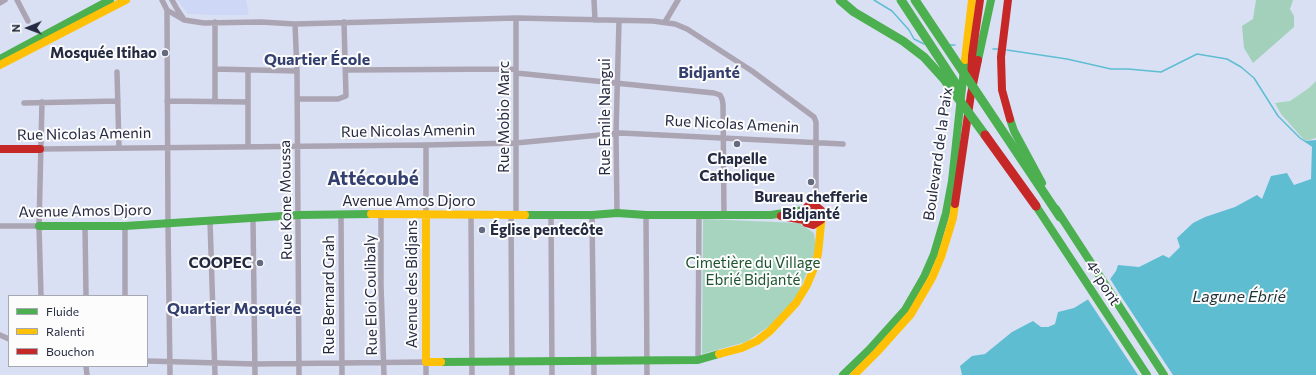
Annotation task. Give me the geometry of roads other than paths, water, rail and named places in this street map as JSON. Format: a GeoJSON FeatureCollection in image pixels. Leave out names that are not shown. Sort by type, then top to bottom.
{"type":"FeatureCollection","features":[{"type":"Feature","properties":{"kind":"main road"},"geometry":{"type":"LineString","coordinates":[[0,58],[110,0]]}},
{"type":"Feature","properties":{"kind":"main road"},"geometry":{"type":"LineString","coordinates":[[0,65],[126,0]]}},
{"type":"Feature","properties":{"kind":"main road"},"geometry":{"type":"LineString","coordinates":[[840,0],[854,12],[904,41],[924,57],[944,79],[1036,206]]}},
{"type":"Feature","properties":{"kind":"main road"},"geometry":{"type":"LineString","coordinates":[[901,0],[1036,206]]}},
{"type":"Feature","properties":{"kind":"main road"},"geometry":{"type":"LineString","coordinates":[[914,0],[1060,217]]}},
{"type":"Feature","properties":{"kind":"main road","name":"Boulevard de la Paix"},"geometry":{"type":"LineString","coordinates":[[971,94],[971,70],[980,0]]}},
{"type":"Feature","properties":{"kind":"main road","name":"Boulevard de la Paix"},"geometry":{"type":"LineString","coordinates":[[854,375],[907,320],[932,278],[943,250],[953,218],[971,94],[991,0]]}},
{"type":"Feature","properties":{"kind":"main road"},"geometry":{"type":"LineString","coordinates":[[1008,0],[1000,57],[1000,73],[1005,103],[1014,131],[1060,217]]}},
{"type":"Feature","properties":{"kind":"main road","name":"Boulevard de la Paix"},"geometry":{"type":"LineString","coordinates":[[843,375],[869,350],[905,310],[924,278],[934,254],[946,213],[952,181],[971,2]]}},
{"type":"Feature","properties":{"kind":"main road","name":"Rue Nicolas Amenin"},"geometry":{"type":"LineString","coordinates":[[0,150],[40,149]]}},
{"type":"Feature","properties":{"kind":"main road"},"geometry":{"type":"LineString","coordinates":[[426,362],[698,360],[742,348],[757,341],[778,323],[796,303],[807,285],[814,268],[818,254],[822,214],[822,210],[816,206],[810,205],[804,210],[804,220],[810,224],[818,223],[821,220]]}},
{"type":"Feature","properties":{"kind":"main road","name":"4ᵉ pont"},"geometry":{"type":"LineString","coordinates":[[1036,206],[1147,375]]}},
{"type":"Feature","properties":{"kind":"main road","name":"Avenue Amos Djoro"},"geometry":{"type":"LineString","coordinates":[[39,226],[125,226],[298,215],[592,215],[618,213],[646,215],[724,215],[771,214],[804,210]]}},
{"type":"Feature","properties":{"kind":"main road","name":"Avenue des Bidjans"},"geometry":{"type":"LineString","coordinates":[[426,214],[426,362]]}},
{"type":"Feature","properties":{"kind":"main road","name":"Avenue Amos Djoro"},"geometry":{"type":"LineString","coordinates":[[771,214],[804,220]]}},
{"type":"Feature","properties":{"kind":"main road","name":"4ᵉ pont"},"geometry":{"type":"LineString","coordinates":[[1060,217],[1164,375]]}},
{"type":"Feature","properties":{"kind":"street"},"geometry":{"type":"LineString","coordinates":[[0,3],[5,0]]}},
{"type":"Feature","properties":{"kind":"street"},"geometry":{"type":"LineString","coordinates":[[17,0],[28,21]]}},
{"type":"Feature","properties":{"kind":"street"},"geometry":{"type":"LineString","coordinates":[[162,0],[167,10],[170,375]]}},
{"type":"Feature","properties":{"kind":"street"},"geometry":{"type":"LineString","coordinates":[[172,0],[184,20]]}},
{"type":"Feature","properties":{"kind":"street"},"geometry":{"type":"LineString","coordinates":[[594,0],[595,20]]}},
{"type":"Feature","properties":{"kind":"street"},"geometry":{"type":"LineString","coordinates":[[665,22],[678,0]]}},
{"type":"Feature","properties":{"kind":"street"},"geometry":{"type":"LineString","coordinates":[[167,10],[184,20],[195,22],[295,24],[516,18],[665,22],[675,24],[687,29],[752,71],[811,114],[816,122],[816,206]]}},
{"type":"Feature","properties":{"kind":"street","name":"Rue Mobio Marc"},"geometry":{"type":"LineString","coordinates":[[512,375],[516,143],[516,18]]}},
{"type":"Feature","properties":{"kind":"street","name":"Rue Emile Nangui"},"geometry":{"type":"LineString","coordinates":[[618,213],[616,133],[619,21]]}},
{"type":"Feature","properties":{"kind":"street"},"geometry":{"type":"LineString","coordinates":[[215,101],[216,22]]}},
{"type":"Feature","properties":{"kind":"street"},"geometry":{"type":"LineString","coordinates":[[297,98],[338,99],[346,97],[344,22]]}},
{"type":"Feature","properties":{"kind":"street","name":"Rue Kone Moussa"},"geometry":{"type":"LineString","coordinates":[[295,24],[297,71],[299,375]]}},
{"type":"Feature","properties":{"kind":"street"},"geometry":{"type":"LineString","coordinates":[[215,69],[297,71]]}},
{"type":"Feature","properties":{"kind":"street"},"geometry":{"type":"LineString","coordinates":[[248,70],[248,146]]}},
{"type":"Feature","properties":{"kind":"street"},"geometry":{"type":"LineString","coordinates":[[346,70],[516,71],[714,93],[720,95],[723,104],[724,215]]}},
{"type":"Feature","properties":{"kind":"street"},"geometry":{"type":"LineString","coordinates":[[118,72],[119,148]]}},
{"type":"Feature","properties":{"kind":"street"},"geometry":{"type":"LineString","coordinates":[[24,103],[118,101]]}},
{"type":"Feature","properties":{"kind":"street"},"geometry":{"type":"LineString","coordinates":[[167,101],[248,102]]}},
{"type":"Feature","properties":{"kind":"street"},"geometry":{"type":"LineString","coordinates":[[40,295],[39,226],[42,102]]}},
{"type":"Feature","properties":{"kind":"street","name":"Rue Nicolas Amenin"},"geometry":{"type":"LineString","coordinates":[[40,149],[248,146],[426,146],[516,143],[616,133],[843,144]]}},
{"type":"Feature","properties":{"kind":"street","name":"Avenue des Bidjans"},"geometry":{"type":"LineString","coordinates":[[426,146],[426,214]]}},
{"type":"Feature","properties":{"kind":"street","name":"Rue Eloi Coulibaly"},"geometry":{"type":"LineString","coordinates":[[382,214],[381,285],[384,375]]}},
{"type":"Feature","properties":{"kind":"street"},"geometry":{"type":"LineString","coordinates":[[471,214],[472,375]]}},
{"type":"Feature","properties":{"kind":"street"},"geometry":{"type":"LineString","coordinates":[[551,214],[552,375]]}},
{"type":"Feature","properties":{"kind":"street","name":"Rue Bernard Grah"},"geometry":{"type":"LineString","coordinates":[[341,215],[342,375]]}},
{"type":"Feature","properties":{"kind":"street"},"geometry":{"type":"LineString","coordinates":[[592,215],[594,375]]}},
{"type":"Feature","properties":{"kind":"street"},"geometry":{"type":"LineString","coordinates":[[646,215],[647,375]]}},
{"type":"Feature","properties":{"kind":"street"},"geometry":{"type":"LineString","coordinates":[[698,360],[699,215]]}},
{"type":"Feature","properties":{"kind":"street"},"geometry":{"type":"LineString","coordinates":[[253,219],[255,375]]}},
{"type":"Feature","properties":{"kind":"street"},"geometry":{"type":"LineString","coordinates":[[210,221],[216,364],[215,375]]}},
{"type":"Feature","properties":{"kind":"street","name":"Avenue Amos Djoro"},"geometry":{"type":"LineString","coordinates":[[0,226],[39,226]]}},
{"type":"Feature","properties":{"kind":"street"},"geometry":{"type":"LineString","coordinates":[[85,226],[86,295]]}},
{"type":"Feature","properties":{"kind":"street"},"geometry":{"type":"LineString","coordinates":[[125,226],[125,295]]}},
{"type":"Feature","properties":{"kind":"street"},"geometry":{"type":"LineString","coordinates":[[148,362],[216,364],[342,364],[426,362]]}},
{"type":"Feature","properties":{"kind":"street","name":"Avenue des Bidjans"},"geometry":{"type":"LineString","coordinates":[[426,362],[426,375]]}},
{"type":"Feature","properties":{"kind":"water","name":"Lagune Ébrié"},"geometry":{"type":"Polygon","coordinates":[[[1316,140],[1316,375],[962,375],[960,366],[972,356],[985,354],[1012,332],[1033,321],[1041,327],[1048,327],[1055,324],[1058,312],[1074,308],[1087,300],[1108,282],[1116,271],[1118,265],[1139,267],[1163,255],[1169,258],[1180,247],[1177,238],[1193,223],[1205,217],[1235,207],[1257,195],[1262,199],[1271,176],[1287,173],[1294,185],[1311,179],[1312,146],[1305,141],[1316,140]]]}},
{"type":"Feature","properties":{"kind":"waterway"},"geometry":{"type":"LineString","coordinates":[[874,0],[892,11],[909,30],[914,39],[924,44]]}},
{"type":"Feature","properties":{"kind":"waterway"},"geometry":{"type":"LineString","coordinates":[[950,45],[955,45]]}},
{"type":"Feature","properties":{"kind":"waterway"},"geometry":{"type":"LineString","coordinates":[[993,49],[999,49]]}},
{"type":"Feature","properties":{"kind":"waterway"},"geometry":{"type":"LineString","coordinates":[[1007,50],[1067,59],[1111,69],[1161,72],[1197,54],[1227,59],[1241,67],[1254,78],[1278,116],[1300,138],[1312,146]]}},
{"type":"Feature","properties":{"kind":"place","name":"Mosquée Itihao"},"geometry":{"type":"Point","coordinates":[165,53]}},
{"type":"Feature","properties":{"kind":"place","name":"Chapelle Catholique"},"geometry":{"type":"Point","coordinates":[737,144]}},
{"type":"Feature","properties":{"kind":"place","name":"Bureau chefferie Bidjanté"},"geometry":{"type":"Point","coordinates":[811,182]}},
{"type":"Feature","properties":{"kind":"place","name":"Église pentecôte"},"geometry":{"type":"Point","coordinates":[482,230]}},
{"type":"Feature","properties":{"kind":"place","name":"COOPEC"},"geometry":{"type":"Point","coordinates":[260,263]}},
{"type":"Feature","properties":{"kind":"district","name":"Quartier École"},"geometry":{"type":"Point","coordinates":[317,60]}},
{"type":"Feature","properties":{"kind":"district","name":"Bidjanté"},"geometry":{"type":"Point","coordinates":[709,73]}},
{"type":"Feature","properties":{"kind":"district","name":"Attécoubé"},"geometry":{"type":"Point","coordinates":[373,179]}},
{"type":"Feature","properties":{"kind":"district","name":"Quartier Mosquée"},"geometry":{"type":"Point","coordinates":[234,309]}},
{"type":"Feature","properties":{"kind":"park label","name":"Cimetière du Village Ebrié Bidjanté"},"geometry":{"type":"Point","coordinates":[753,272]}}]}
